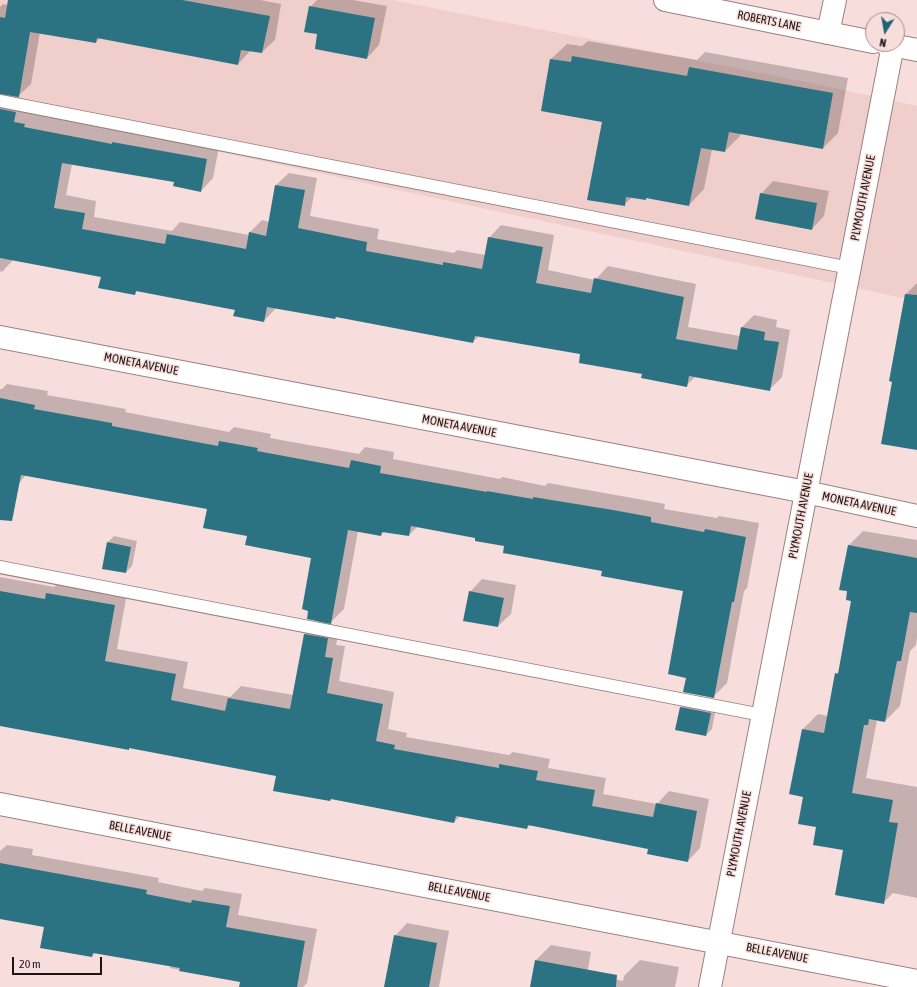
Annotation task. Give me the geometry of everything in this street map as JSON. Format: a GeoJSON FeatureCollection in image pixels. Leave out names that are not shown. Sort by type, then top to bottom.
{"type":"FeatureCollection","features":[{"type":"Feature","properties":{"kind":"street","name":"ROBERTS LANE"},"geometry":{"type":"LineString","coordinates":[[665,0],[865,40]]}},
{"type":"Feature","properties":{"kind":"street"},"geometry":{"type":"LineString","coordinates":[[828,33],[834,0]]}},
{"type":"Feature","properties":{"kind":"street","name":"ROBERTS LANE"},"geometry":{"type":"LineString","coordinates":[[905,48],[917,50]]}},
{"type":"Feature","properties":{"kind":"street","name":"PLYMOUTH AVENUE"},"geometry":{"type":"LineString","coordinates":[[710,987],[850,268],[883,52]]}},
{"type":"Feature","properties":{"kind":"street","name":"MONETA AVENUE"},"geometry":{"type":"LineString","coordinates":[[0,337],[806,492],[917,516]]}},
{"type":"Feature","properties":{"kind":"street","name":"BELLE AVENUE"},"geometry":{"type":"LineString","coordinates":[[0,804],[917,981]]}},
{"type":"Feature","properties":{"kind":"lane"},"geometry":{"type":"LineString","coordinates":[[0,101],[850,268]]}},
{"type":"Feature","properties":{"kind":"lane"},"geometry":{"type":"LineString","coordinates":[[0,567],[762,715]]}},
{"type":"Feature","properties":{"kind":"shaded area"},"geometry":{"type":"Polygon","coordinates":[[[0,0],[392,0],[822,85],[917,106],[917,301],[0,105],[0,0]]]}},
{"type":"Feature","properties":{"kind":"building"},"geometry":{"type":"Polygon","coordinates":[[[8,0],[182,0],[270,16],[262,53],[241,50],[238,65],[97,38],[96,43],[30,32],[19,97],[0,94],[0,17],[5,18],[8,0]]]}},
{"type":"Feature","properties":{"kind":"building"},"geometry":{"type":"Polygon","coordinates":[[[309,6],[375,18],[367,59],[315,49],[317,34],[304,32],[309,6]]]}},
{"type":"Feature","properties":{"kind":"building"},"geometry":{"type":"Polygon","coordinates":[[[572,56],[687,76],[689,67],[833,93],[823,149],[729,132],[725,152],[701,148],[689,206],[646,198],[646,200],[626,197],[625,206],[587,200],[602,122],[541,111],[550,59],[571,62],[572,56]]]}},
{"type":"Feature","properties":{"kind":"building"},"geometry":{"type":"Polygon","coordinates":[[[0,109],[16,112],[14,122],[25,124],[24,127],[112,144],[112,142],[207,159],[201,192],[173,186],[174,182],[62,163],[54,208],[85,213],[82,229],[165,244],[167,234],[246,249],[249,232],[266,236],[275,185],[305,190],[298,228],[367,242],[366,251],[443,265],[443,262],[482,269],[488,237],[543,247],[536,283],[591,293],[594,278],[684,297],[676,339],[737,350],[741,327],[765,332],[764,340],[779,342],[770,391],[689,376],[687,387],[641,378],[642,374],[579,363],[580,354],[475,336],[473,343],[336,317],[335,319],[267,307],[264,322],[233,316],[235,310],[136,291],[135,295],[98,288],[101,277],[0,258],[0,109]]]}},
{"type":"Feature","properties":{"kind":"building"},"geometry":{"type":"Polygon","coordinates":[[[760,193],[817,203],[812,230],[755,219],[760,193]]]}},
{"type":"Feature","properties":{"kind":"building"},"geometry":{"type":"Polygon","coordinates":[[[905,294],[917,295],[917,450],[881,444],[892,382],[889,381],[905,294]]]}},
{"type":"Feature","properties":{"kind":"building"},"geometry":{"type":"Polygon","coordinates":[[[0,398],[35,405],[34,409],[112,423],[112,426],[218,446],[219,441],[258,448],[257,451],[349,468],[351,460],[381,466],[380,473],[487,492],[533,499],[533,497],[613,510],[651,517],[651,522],[704,532],[705,529],[746,537],[714,698],[683,692],[686,678],[668,674],[683,591],[601,576],[602,571],[503,553],[504,546],[475,541],[475,538],[411,526],[409,536],[382,532],[381,536],[348,530],[331,624],[307,619],[308,611],[302,609],[311,558],[245,545],[247,536],[203,528],[207,509],[21,475],[12,521],[0,520],[0,398]]]}},
{"type":"Feature","properties":{"kind":"building"},"geometry":{"type":"Polygon","coordinates":[[[107,542],[131,547],[126,573],[102,569],[107,542]]]}},
{"type":"Feature","properties":{"kind":"building"},"geometry":{"type":"Polygon","coordinates":[[[848,545],[917,558],[917,613],[910,612],[901,661],[897,661],[885,722],[869,719],[868,725],[864,725],[852,793],[893,800],[889,822],[898,823],[884,904],[835,895],[843,850],[813,845],[816,827],[798,824],[803,797],[789,794],[802,729],[824,733],[835,673],[838,674],[851,601],[846,600],[847,591],[839,590],[848,545]]]}},
{"type":"Feature","properties":{"kind":"building"},"geometry":{"type":"Polygon","coordinates":[[[0,591],[45,599],[46,593],[115,605],[105,661],[176,674],[171,700],[225,711],[228,698],[290,709],[304,634],[328,638],[325,657],[333,658],[327,693],[383,704],[376,741],[395,745],[394,749],[499,768],[499,764],[538,771],[536,780],[595,790],[592,806],[653,817],[656,803],[697,811],[688,862],[647,854],[648,849],[528,825],[527,829],[456,816],[454,823],[331,799],[330,801],[273,791],[276,776],[129,748],[129,750],[0,726],[0,591]]]}},
{"type":"Feature","properties":{"kind":"building"},"geometry":{"type":"Polygon","coordinates":[[[469,591],[504,598],[498,627],[463,621],[469,591]]]}},
{"type":"Feature","properties":{"kind":"building"},"geometry":{"type":"Polygon","coordinates":[[[680,707],[711,713],[706,736],[675,730],[680,707]]]}},
{"type":"Feature","properties":{"kind":"building"},"geometry":{"type":"Polygon","coordinates":[[[0,863],[147,890],[146,894],[191,903],[192,900],[230,906],[226,927],[305,941],[297,987],[239,987],[240,982],[179,971],[180,968],[93,953],[92,957],[40,948],[44,927],[0,919],[0,863]]]}},
{"type":"Feature","properties":{"kind":"building"},"geometry":{"type":"Polygon","coordinates":[[[394,935],[437,943],[429,987],[384,987],[394,935]]]}},
{"type":"Feature","properties":{"kind":"building"},"geometry":{"type":"Polygon","coordinates":[[[535,960],[617,975],[616,987],[530,987],[535,960]]]}}]}
